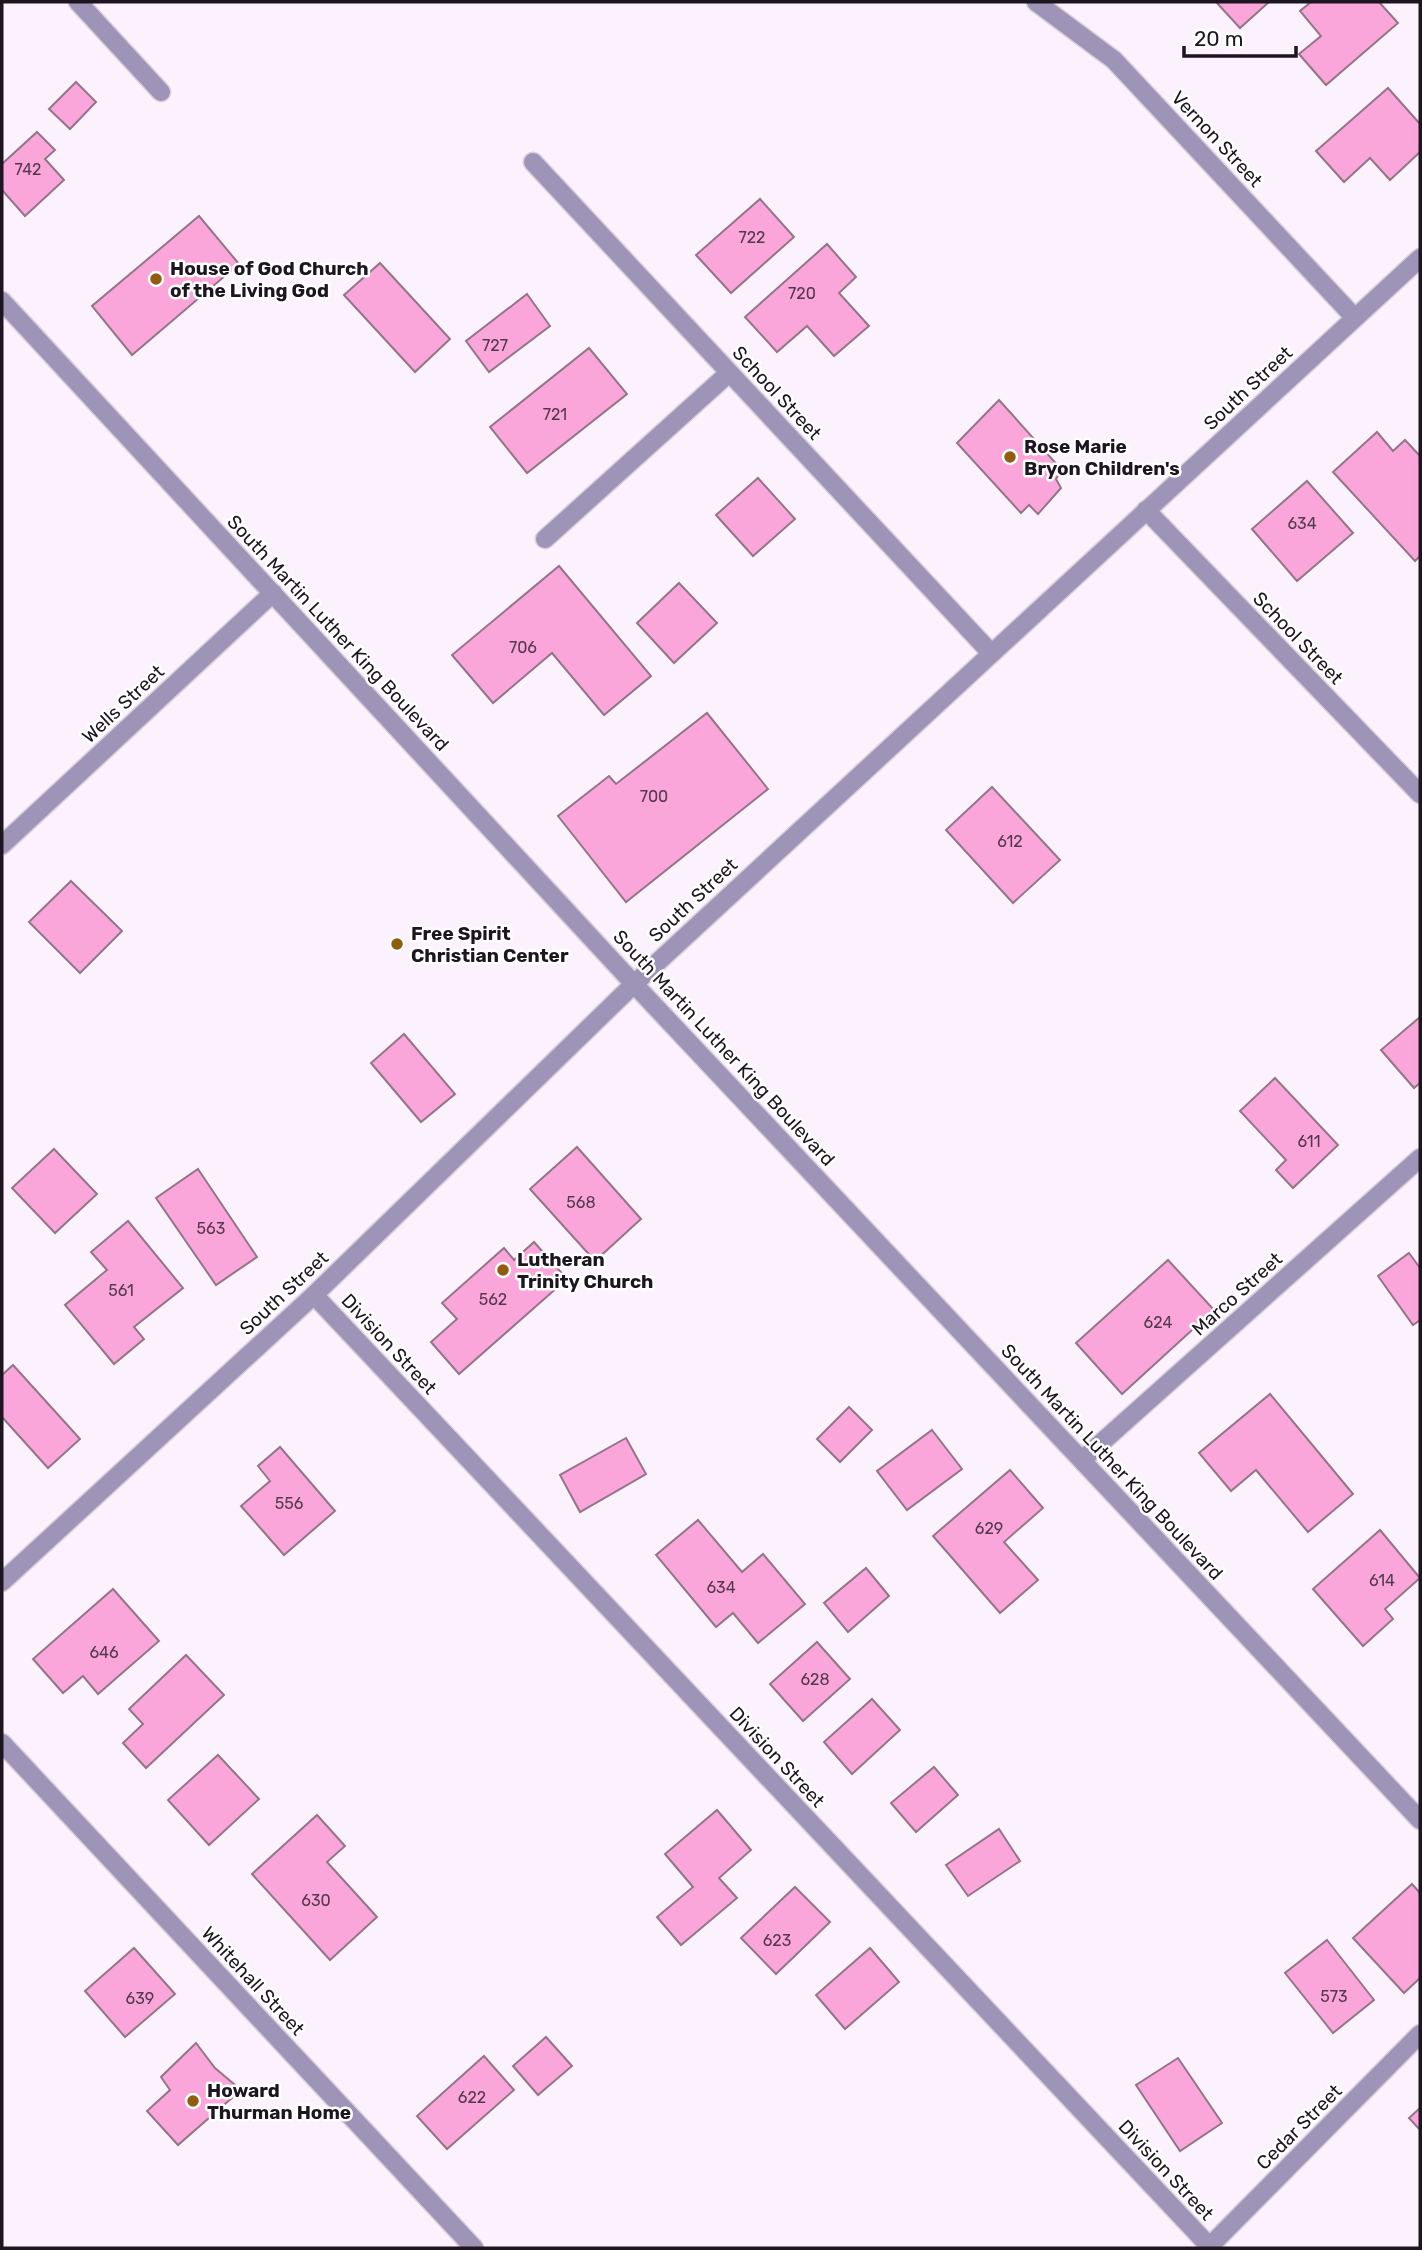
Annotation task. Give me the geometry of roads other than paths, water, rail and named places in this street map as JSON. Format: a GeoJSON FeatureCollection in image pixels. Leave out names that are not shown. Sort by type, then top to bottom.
{"type":"FeatureCollection","features":[{"type":"Feature","properties":{"kind":"street"},"geometry":{"type":"LineString","coordinates":[[78,2],[161,92]]}},
{"type":"Feature","properties":{"kind":"street","name":"Vernon Street"},"geometry":{"type":"LineString","coordinates":[[1036,2],[1114,60],[1355,318]]}},
{"type":"Feature","properties":{"kind":"street","name":"School Street"},"geometry":{"type":"LineString","coordinates":[[533,162],[990,653]]}},
{"type":"Feature","properties":{"kind":"street","name":"South Street"},"geometry":{"type":"LineString","coordinates":[[2,1582],[314,1295],[634,984],[1420,258]]}},
{"type":"Feature","properties":{"kind":"street","name":"South Martin Luther King Boulevard"},"geometry":{"type":"LineString","coordinates":[[2,301],[634,984],[1420,1820]]}},
{"type":"Feature","properties":{"kind":"street"},"geometry":{"type":"LineString","coordinates":[[545,539],[729,373]]}},
{"type":"Feature","properties":{"kind":"street","name":"School Street"},"geometry":{"type":"LineString","coordinates":[[1146,510],[1420,794]]}},
{"type":"Feature","properties":{"kind":"street","name":"Wells Street"},"geometry":{"type":"LineString","coordinates":[[2,845],[273,593]]}},
{"type":"Feature","properties":{"kind":"street","name":"Marco Street"},"geometry":{"type":"LineString","coordinates":[[1082,1460],[1420,1158]]}},
{"type":"Feature","properties":{"kind":"street","name":"Division Street"},"geometry":{"type":"LineString","coordinates":[[314,1295],[1209,2248]]}},
{"type":"Feature","properties":{"kind":"street","name":"Whitehall Street"},"geometry":{"type":"LineString","coordinates":[[2,1743],[474,2248]]}},
{"type":"Feature","properties":{"kind":"street","name":"Cedar Street"},"geometry":{"type":"LineString","coordinates":[[1209,2248],[1420,2034]]}},
{"type":"Feature","properties":{"kind":"place","name":"House of God Church of the Living God"},"geometry":{"type":"Point","coordinates":[156,279]}},
{"type":"Feature","properties":{"kind":"place","name":"Rose Marie Bryon Children's"},"geometry":{"type":"Point","coordinates":[1010,457]}},
{"type":"Feature","properties":{"kind":"place","name":"Free Spirit Christian Center"},"geometry":{"type":"Point","coordinates":[397,944]}},
{"type":"Feature","properties":{"kind":"place","name":"Lutheran Trinity Church"},"geometry":{"type":"Point","coordinates":[503,1270]}},
{"type":"Feature","properties":{"kind":"place","name":"Howard Thurman Home"},"geometry":{"type":"Point","coordinates":[193,2101]}}]}
